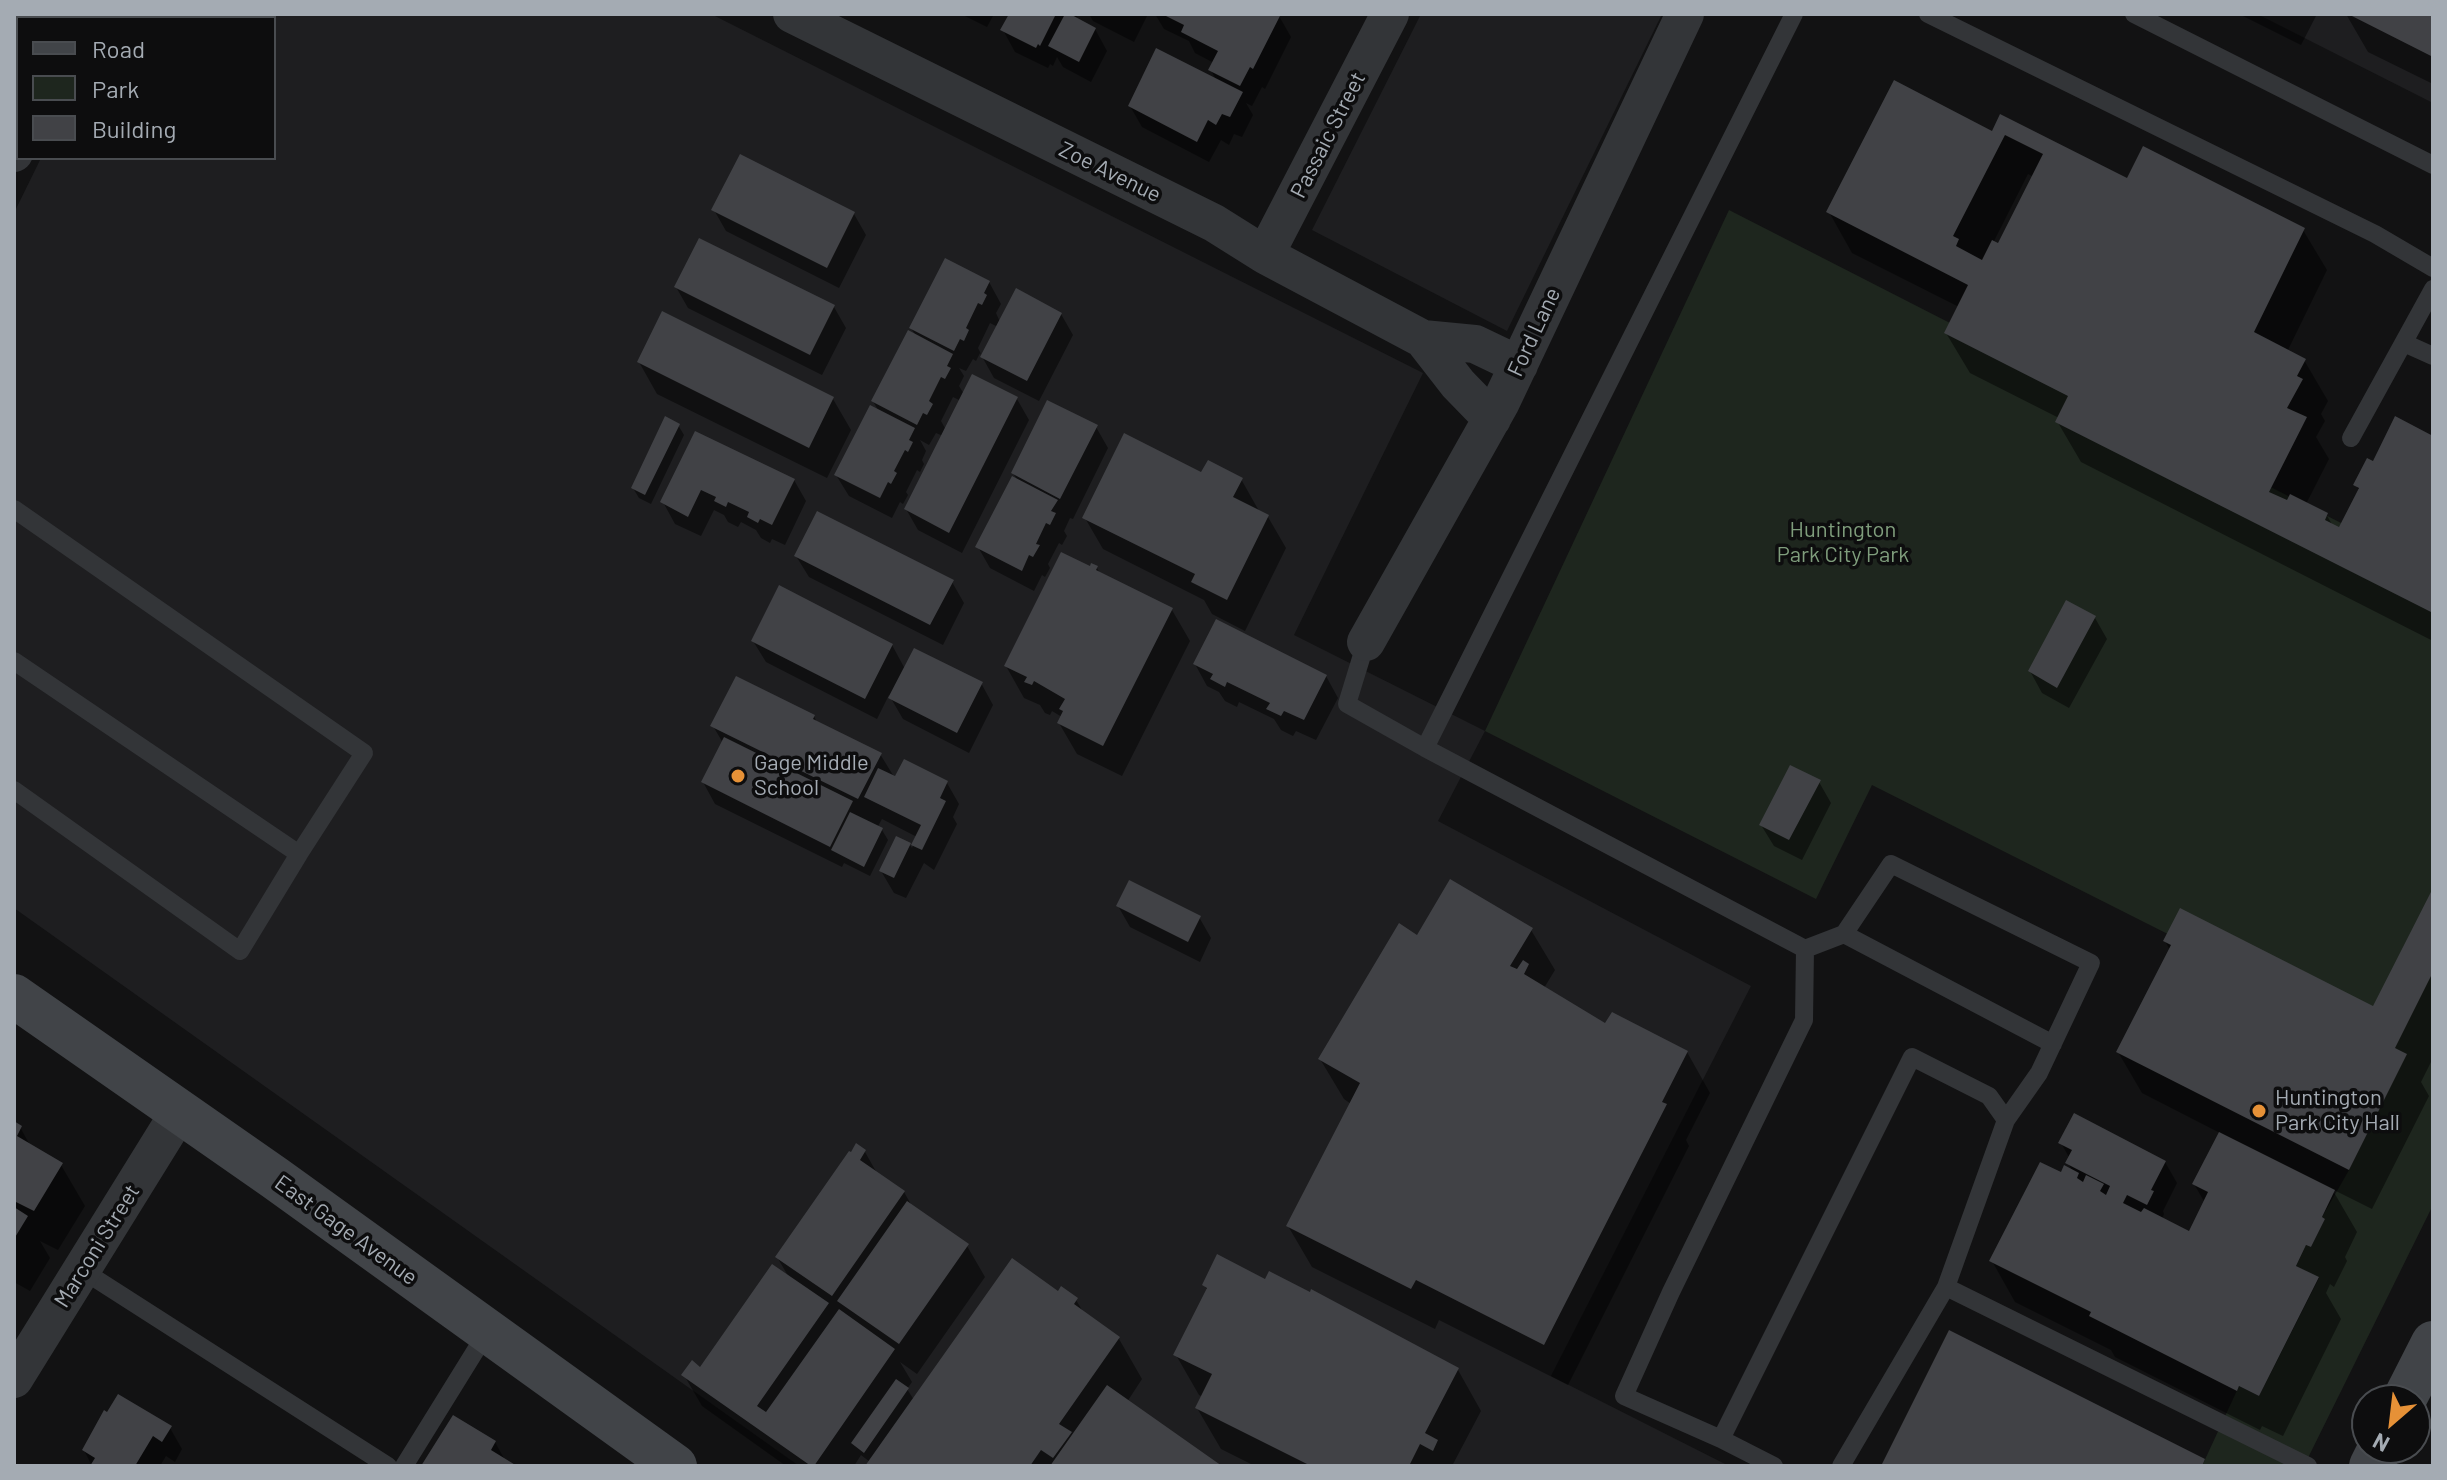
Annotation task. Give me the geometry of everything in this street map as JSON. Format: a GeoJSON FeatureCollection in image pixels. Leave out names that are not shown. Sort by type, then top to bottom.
{"type":"FeatureCollection","features":[{"type":"Feature","properties":{"kind":"main road","name":"East Gage Avenue"},"geometry":{"type":"LineString","coordinates":[[14,996],[180,1111],[675,1466]]}},
{"type":"Feature","properties":{"kind":"main road"},"geometry":{"type":"LineString","coordinates":[[2412,1384],[2433,1343]]}},
{"type":"Feature","properties":{"kind":"street","name":"Zoe Avenue"},"geometry":{"type":"LineString","coordinates":[[792,14],[1214,223],[1265,255],[1423,339],[1475,344],[1519,365]]}},
{"type":"Feature","properties":{"kind":"street","name":"Passaic Street"},"geometry":{"type":"LineString","coordinates":[[1265,255],[1390,14]]}},
{"type":"Feature","properties":{"kind":"street","name":"Ford Lane"},"geometry":{"type":"LineString","coordinates":[[1366,642],[1492,419],[1685,14]]}},
{"type":"Feature","properties":{"kind":"street","name":"Zoe Avenue"},"geometry":{"type":"LineString","coordinates":[[1423,339],[1458,384],[1492,419]]}},
{"type":"Feature","properties":{"kind":"street","name":"Marconi Street"},"geometry":{"type":"LineString","coordinates":[[14,1379],[180,1111]]}},
{"type":"Feature","properties":{"kind":"lane"},"geometry":{"type":"LineString","coordinates":[[1425,748],[1794,14]]}},
{"type":"Feature","properties":{"kind":"lane"},"geometry":{"type":"LineString","coordinates":[[1928,14],[2375,234],[2433,268]]}},
{"type":"Feature","properties":{"kind":"lane"},"geometry":{"type":"LineString","coordinates":[[2134,14],[2433,165]]}},
{"type":"Feature","properties":{"kind":"lane"},"geometry":{"type":"LineString","coordinates":[[2351,438],[2433,289]]}},
{"type":"Feature","properties":{"kind":"lane"},"geometry":{"type":"LineString","coordinates":[[2404,343],[2433,356]]}},
{"type":"Feature","properties":{"kind":"lane"},"geometry":{"type":"LineString","coordinates":[[14,509],[364,753],[240,951],[14,790]]}},
{"type":"Feature","properties":{"kind":"lane"},"geometry":{"type":"LineString","coordinates":[[1366,642],[1347,704],[1805,949],[1844,934],[1891,864],[2091,963],[2039,1073],[2006,1120],[1946,1287],[1841,1466]]}},
{"type":"Feature","properties":{"kind":"lane"},"geometry":{"type":"LineString","coordinates":[[14,661],[299,854]]}},
{"type":"Feature","properties":{"kind":"lane"},"geometry":{"type":"LineString","coordinates":[[1844,934],[2053,1044]]}},
{"type":"Feature","properties":{"kind":"lane"},"geometry":{"type":"LineString","coordinates":[[1774,1466],[1624,1396],[1671,1292],[1804,1020],[1805,949]]}},
{"type":"Feature","properties":{"kind":"lane"},"geometry":{"type":"LineString","coordinates":[[1721,1439],[1912,1057],[1989,1096],[2006,1120]]}},
{"type":"Feature","properties":{"kind":"lane"},"geometry":{"type":"LineString","coordinates":[[82,1270],[388,1466]]}},
{"type":"Feature","properties":{"kind":"lane"},"geometry":{"type":"LineString","coordinates":[[1946,1287],[2308,1466]]}},
{"type":"Feature","properties":{"kind":"lane"},"geometry":{"type":"LineString","coordinates":[[404,1466],[487,1332]]}},
{"type":"Feature","properties":{"kind":"shaded area","name":"Gage Middle School"},"geometry":{"type":"Polygon","coordinates":[[[711,14],[1423,373],[1294,635],[1485,731],[1438,821],[1751,986],[1551,1376],[1729,1466],[799,1466],[14,908],[14,213],[40,160],[276,160],[276,16],[110,16],[711,14]]]}},
{"type":"Feature","properties":{"kind":"shaded area"},"geometry":{"type":"Polygon","coordinates":[[[1421,14],[1662,14],[1507,331],[1312,230],[1421,14]]]}},
{"type":"Feature","properties":{"kind":"shaded area"},"geometry":{"type":"Polygon","coordinates":[[[2257,14],[2433,14],[2433,103],[2257,14]]]}},
{"type":"Feature","properties":{"kind":"green space","name":"Huntington Park City Park"},"geometry":{"type":"Polygon","coordinates":[[[1729,210],[2433,570],[2433,1205],[2304,1466],[2202,1466],[2239,1386],[2259,1396],[2319,1278],[2296,1266],[2306,1245],[2311,1247],[2325,1219],[2322,1217],[2349,1170],[2406,1054],[1872,785],[1816,899],[1485,731],[1729,210]]]}},
{"type":"Feature","properties":{"kind":"building"},"geometry":{"type":"Polygon","coordinates":[[[1009,14],[1056,14],[1040,46],[1038,44],[1036,48],[1000,30],[1009,14]]]}},
{"type":"Feature","properties":{"kind":"building"},"geometry":{"type":"Polygon","coordinates":[[[1065,14],[1096,28],[1079,62],[1048,46],[1065,14]]]}},
{"type":"Feature","properties":{"kind":"building"},"geometry":{"type":"Polygon","coordinates":[[[1162,14],[1281,14],[1253,69],[1250,67],[1240,86],[1208,70],[1218,51],[1181,32],[1184,25],[1162,14]]]}},
{"type":"Feature","properties":{"kind":"building"},"geometry":{"type":"Polygon","coordinates":[[[2348,14],[2433,14],[2433,57],[2348,14]]]}},
{"type":"Feature","properties":{"kind":"building"},"geometry":{"type":"Polygon","coordinates":[[[1156,48],[1243,92],[1230,117],[1222,114],[1216,125],[1208,120],[1197,142],[1128,106],[1156,48]]]}},
{"type":"Feature","properties":{"kind":"building"},"geometry":{"type":"Polygon","coordinates":[[[1894,80],[1992,131],[2000,114],[2127,178],[2143,146],[2305,228],[2254,332],[2306,359],[2297,376],[2303,379],[2287,408],[2307,417],[2269,492],[2287,500],[2290,494],[2328,513],[2325,520],[2339,527],[2359,488],[2353,485],[2367,458],[2373,461],[2395,416],[2433,436],[2433,613],[2055,422],[2068,396],[1944,333],[1968,285],[1826,212],[1894,80]],[[2005,135],[1953,236],[1959,239],[1956,246],[1982,260],[1992,240],[1998,243],[2043,154],[2005,135]]]}},
{"type":"Feature","properties":{"kind":"building"},"geometry":{"type":"Polygon","coordinates":[[[740,154],[855,212],[827,268],[711,210],[740,154]]]}},
{"type":"Feature","properties":{"kind":"building"},"geometry":{"type":"Polygon","coordinates":[[[699,238],[835,305],[810,355],[674,287],[699,238]]]}},
{"type":"Feature","properties":{"kind":"building"},"geometry":{"type":"Polygon","coordinates":[[[945,258],[990,281],[982,305],[978,303],[966,328],[969,330],[964,341],[960,339],[954,351],[909,328],[945,258]]]}},
{"type":"Feature","properties":{"kind":"building"},"geometry":{"type":"Polygon","coordinates":[[[1016,288],[1062,313],[1027,381],[980,357],[1016,288]]]}},
{"type":"Feature","properties":{"kind":"building"},"geometry":{"type":"Polygon","coordinates":[[[662,311],[834,397],[809,448],[637,362],[662,311]]]}},
{"type":"Feature","properties":{"kind":"building"},"geometry":{"type":"Polygon","coordinates":[[[908,330],[953,354],[947,366],[951,368],[945,379],[941,377],[929,401],[933,404],[927,415],[923,413],[917,425],[871,401],[908,330]]]}},
{"type":"Feature","properties":{"kind":"building"},"geometry":{"type":"Polygon","coordinates":[[[972,374],[1018,397],[949,533],[904,509],[972,374]]]}},
{"type":"Feature","properties":{"kind":"building"},"geometry":{"type":"Polygon","coordinates":[[[1047,400],[1098,425],[1060,499],[1011,473],[1047,400]]]}},
{"type":"Feature","properties":{"kind":"building"},"geometry":{"type":"Polygon","coordinates":[[[870,405],[915,428],[908,452],[905,450],[894,471],[897,473],[880,498],[834,475],[870,405]]]}},
{"type":"Feature","properties":{"kind":"building"},"geometry":{"type":"Polygon","coordinates":[[[665,416],[680,424],[645,495],[631,488],[665,416]]]}},
{"type":"Feature","properties":{"kind":"building"},"geometry":{"type":"Polygon","coordinates":[[[695,431],[795,479],[772,525],[760,519],[758,523],[747,517],[749,512],[728,502],[726,507],[714,501],[716,497],[701,490],[688,517],[660,502],[695,431]]]}},
{"type":"Feature","properties":{"kind":"building"},"geometry":{"type":"Polygon","coordinates":[[[1124,433],[1201,472],[1208,460],[1243,478],[1233,497],[1269,515],[1227,600],[1191,582],[1195,574],[1082,518],[1124,433]]]}},
{"type":"Feature","properties":{"kind":"building"},"geometry":{"type":"Polygon","coordinates":[[[1012,476],[1058,500],[1051,511],[1056,513],[1050,525],[1046,523],[1036,544],[1040,545],[1033,557],[1029,555],[1022,571],[975,547],[1012,476]]]}},
{"type":"Feature","properties":{"kind":"building"},"geometry":{"type":"Polygon","coordinates":[[[817,511],[954,580],[930,625],[794,556],[817,511]]]}},
{"type":"Feature","properties":{"kind":"building"},"geometry":{"type":"Polygon","coordinates":[[[1061,552],[1090,566],[1091,563],[1098,566],[1096,570],[1173,608],[1103,746],[1057,723],[1063,711],[1059,709],[1065,699],[1034,681],[1032,685],[1024,682],[1027,677],[1004,666],[1061,552]]]}},
{"type":"Feature","properties":{"kind":"building"},"geometry":{"type":"Polygon","coordinates":[[[779,585],[893,644],[865,699],[751,641],[779,585]]]}},
{"type":"Feature","properties":{"kind":"building"},"geometry":{"type":"Polygon","coordinates":[[[2066,600],[2096,616],[2057,688],[2028,671],[2066,600]]]}},
{"type":"Feature","properties":{"kind":"building"},"geometry":{"type":"Polygon","coordinates":[[[1216,619],[1327,675],[1304,720],[1284,711],[1281,716],[1266,709],[1270,703],[1227,682],[1225,687],[1210,679],[1213,674],[1193,664],[1216,619]]]}},
{"type":"Feature","properties":{"kind":"building"},"geometry":{"type":"Polygon","coordinates":[[[914,648],[983,682],[957,733],[888,698],[914,648]]]}},
{"type":"Feature","properties":{"kind":"building"},"geometry":{"type":"Polygon","coordinates":[[[736,676],[882,753],[858,799],[710,726],[736,676]]]}},
{"type":"Feature","properties":{"kind":"building"},"geometry":{"type":"Polygon","coordinates":[[[724,737],[853,801],[830,847],[701,782],[724,737]]]}},
{"type":"Feature","properties":{"kind":"building"},"geometry":{"type":"Polygon","coordinates":[[[904,759],[948,781],[940,798],[946,801],[922,850],[911,845],[921,825],[864,797],[878,768],[895,776],[904,759]]]}},
{"type":"Feature","properties":{"kind":"building"},"geometry":{"type":"Polygon","coordinates":[[[1790,765],[1821,780],[1789,840],[1759,825],[1790,765]]]}},
{"type":"Feature","properties":{"kind":"building"},"geometry":{"type":"Polygon","coordinates":[[[850,812],[883,828],[864,867],[831,850],[850,812]]]}},
{"type":"Feature","properties":{"kind":"building"},"geometry":{"type":"Polygon","coordinates":[[[896,836],[911,843],[894,878],[879,871],[896,836]]]}},
{"type":"Feature","properties":{"kind":"building"},"geometry":{"type":"Polygon","coordinates":[[[1450,879],[1533,928],[1510,966],[1517,969],[1523,960],[1529,964],[1524,974],[1605,1023],[1612,1012],[1688,1051],[1662,1102],[1667,1104],[1544,1345],[1416,1280],[1411,1289],[1286,1226],[1360,1083],[1318,1059],[1399,923],[1417,935],[1450,879]]]}},
{"type":"Feature","properties":{"kind":"building"},"geometry":{"type":"Polygon","coordinates":[[[1129,880],[1201,916],[1188,942],[1116,906],[1129,880]]]}},
{"type":"Feature","properties":{"kind":"building"},"geometry":{"type":"Polygon","coordinates":[[[2433,888],[2433,972],[2395,1048],[2407,1054],[2349,1170],[2116,1052],[2171,945],[2163,941],[2180,908],[2373,1006],[2433,888]]]}},
{"type":"Feature","properties":{"kind":"building"},"geometry":{"type":"Polygon","coordinates":[[[2074,1113],[2166,1161],[2147,1205],[2127,1195],[2123,1203],[2141,1212],[2144,1208],[2189,1231],[2208,1192],[2192,1184],[2219,1132],[2335,1190],[2311,1247],[2306,1245],[2296,1266],[2319,1277],[2259,1396],[2239,1386],[2237,1391],[1989,1261],[2040,1162],[2061,1172],[2064,1165],[2079,1173],[2077,1178],[2083,1182],[2086,1175],[2104,1184],[2100,1191],[2106,1195],[2110,1186],[2065,1163],[2072,1150],[2058,1143],[2074,1113]]]}},
{"type":"Feature","properties":{"kind":"building"},"geometry":{"type":"Polygon","coordinates":[[[14,1121],[22,1126],[17,1136],[63,1163],[34,1211],[14,1201],[14,1121]]]}},
{"type":"Feature","properties":{"kind":"building"},"geometry":{"type":"Polygon","coordinates":[[[856,1143],[866,1150],[860,1160],[905,1191],[832,1296],[775,1257],[856,1143]]]}},
{"type":"Feature","properties":{"kind":"building"},"geometry":{"type":"Polygon","coordinates":[[[907,1201],[969,1244],[899,1344],[837,1301],[907,1201]]]}},
{"type":"Feature","properties":{"kind":"building"},"geometry":{"type":"Polygon","coordinates":[[[14,1207],[28,1216],[14,1239],[14,1207]]]}},
{"type":"Feature","properties":{"kind":"building"},"geometry":{"type":"Polygon","coordinates":[[[1217,1254],[1265,1279],[1269,1271],[1310,1292],[1311,1289],[1459,1368],[1425,1433],[1438,1440],[1433,1451],[1420,1444],[1409,1466],[1311,1466],[1195,1408],[1212,1374],[1173,1355],[1207,1288],[1202,1285],[1217,1254]]]}},
{"type":"Feature","properties":{"kind":"building"},"geometry":{"type":"Polygon","coordinates":[[[1012,1258],[1058,1291],[1061,1286],[1078,1298],[1074,1304],[1120,1337],[1059,1424],[1072,1432],[1053,1458],[1041,1450],[1030,1466],[865,1466],[1012,1258]]]}},
{"type":"Feature","properties":{"kind":"building"},"geometry":{"type":"Polygon","coordinates":[[[772,1264],[829,1303],[757,1406],[766,1412],[839,1309],[895,1349],[814,1466],[681,1375],[692,1360],[700,1367],[772,1264]]]}},
{"type":"Feature","properties":{"kind":"building"},"geometry":{"type":"Polygon","coordinates":[[[1949,1330],[2205,1459],[2202,1466],[1881,1466],[1949,1330]]]}},
{"type":"Feature","properties":{"kind":"building"},"geometry":{"type":"Polygon","coordinates":[[[896,1379],[909,1388],[864,1453],[851,1443],[896,1379]]]}},
{"type":"Feature","properties":{"kind":"building"},"geometry":{"type":"Polygon","coordinates":[[[1107,1385],[1222,1466],[1050,1466],[1107,1385]]]}},
{"type":"Feature","properties":{"kind":"building"},"geometry":{"type":"Polygon","coordinates":[[[118,1394],[172,1426],[162,1442],[153,1436],[135,1466],[90,1466],[95,1458],[82,1450],[104,1410],[107,1412],[118,1394]]]}},
{"type":"Feature","properties":{"kind":"building"},"geometry":{"type":"Polygon","coordinates":[[[453,1415],[496,1441],[491,1450],[517,1466],[421,1466],[453,1415]]]}},
{"type":"Feature","properties":{"kind":"place","name":"Gage Middle School"},"geometry":{"type":"Point","coordinates":[738,776]}},
{"type":"Feature","properties":{"kind":"place","name":"Huntington Park City Hall"},"geometry":{"type":"Point","coordinates":[2259,1111]}}]}
